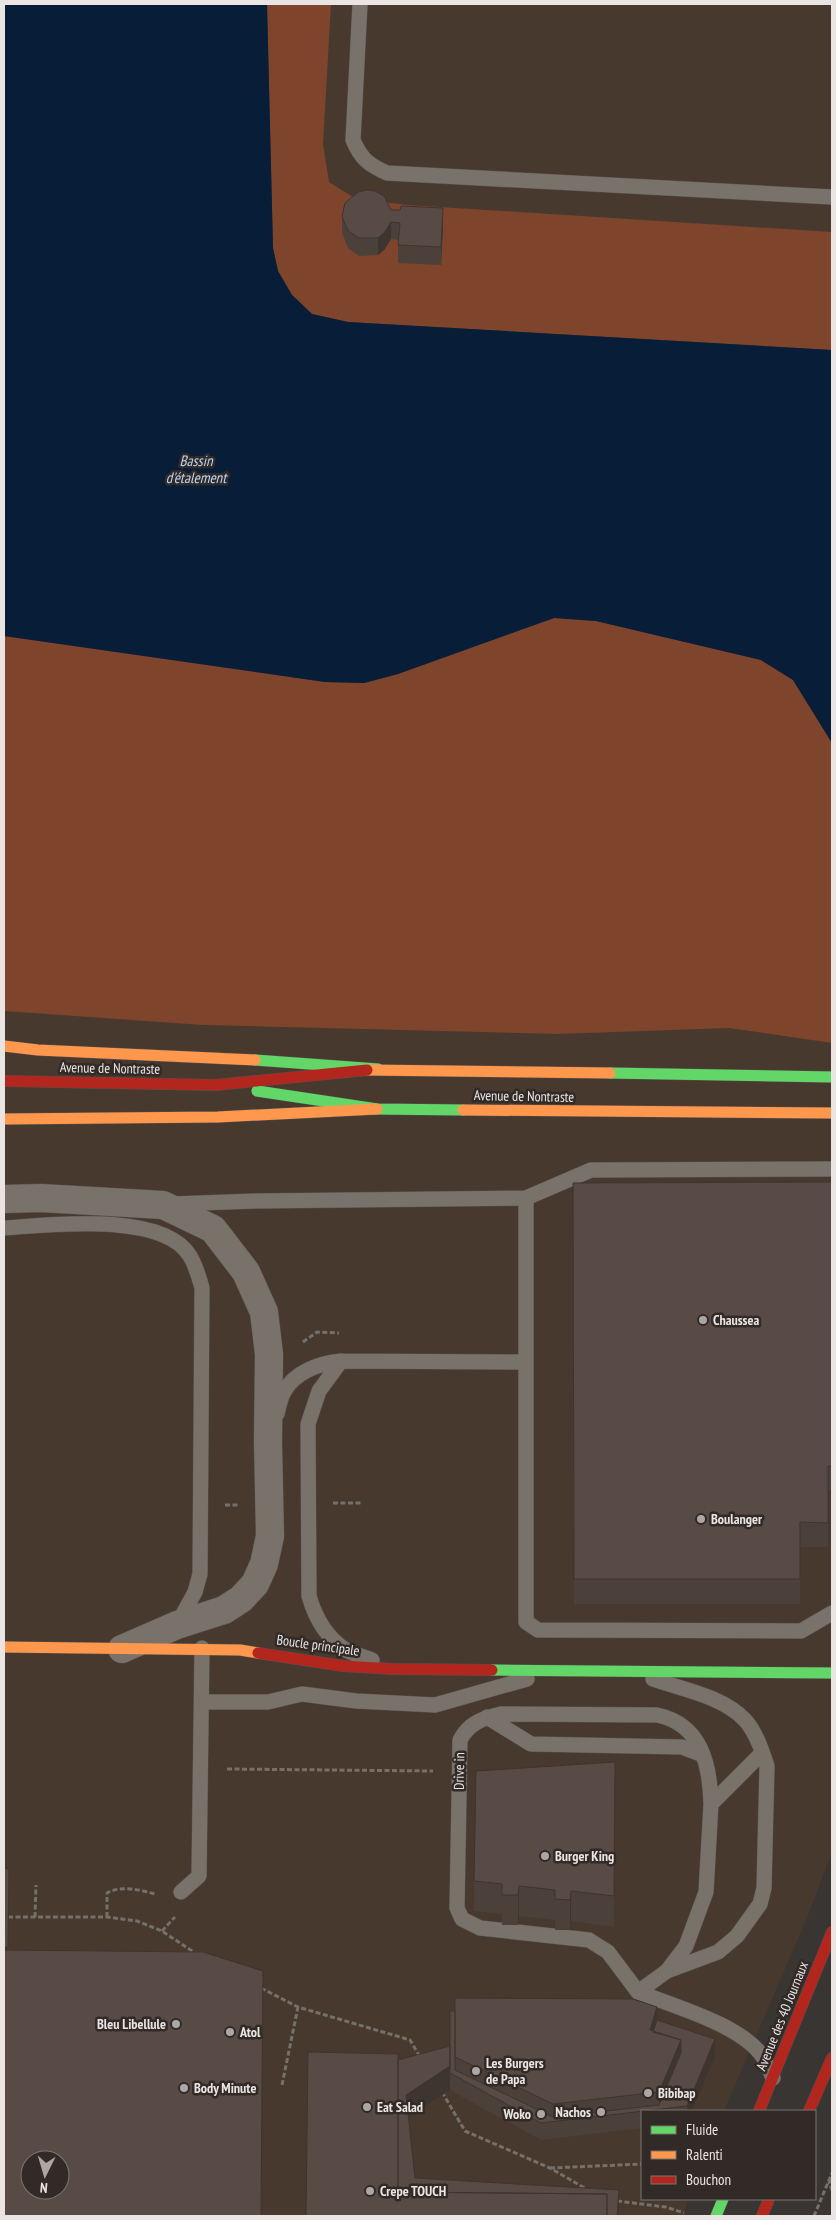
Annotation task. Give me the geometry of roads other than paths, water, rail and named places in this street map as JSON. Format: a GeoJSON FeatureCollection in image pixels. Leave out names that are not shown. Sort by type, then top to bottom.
{"type":"FeatureCollection","features":[{"type":"Feature","properties":{"kind":"main road"},"geometry":{"type":"LineString","coordinates":[[4,1046],[38,1050],[216,1057],[378,1069]]}},
{"type":"Feature","properties":{"kind":"main road","name":"Avenue de Nontraste"},"geometry":{"type":"LineString","coordinates":[[4,1081],[216,1085],[378,1069],[832,1077]]}},
{"type":"Feature","properties":{"kind":"main road","name":"Avenue de Nontraste"},"geometry":{"type":"LineString","coordinates":[[216,1085],[377,1109],[832,1113]]}},
{"type":"Feature","properties":{"kind":"main road"},"geometry":{"type":"LineString","coordinates":[[4,1119],[218,1117],[377,1109]]}},
{"type":"Feature","properties":{"kind":"main road","name":"Boucle principale"},"geometry":{"type":"LineString","coordinates":[[4,1647],[202,1648],[261,1651],[343,1666],[393,1669],[832,1673]]}},
{"type":"Feature","properties":{"kind":"main road","name":"Avenue des 40 Journaux"},"geometry":{"type":"LineString","coordinates":[[759,2110],[832,1932]]}},
{"type":"Feature","properties":{"kind":"main road"},"geometry":{"type":"LineString","coordinates":[[809,2110],[832,2058]]}},
{"type":"Feature","properties":{"kind":"main road"},"geometry":{"type":"LineString","coordinates":[[716,2216],[723,2200]]}},
{"type":"Feature","properties":{"kind":"main road"},"geometry":{"type":"LineString","coordinates":[[762,2216],[769,2200]]}},
{"type":"Feature","properties":{"kind":"street"},"geometry":{"type":"LineString","coordinates":[[4,1199],[41,1198],[163,1205],[212,1229],[246,1272],[264,1312],[269,1354],[270,1536],[264,1564],[258,1578],[241,1599],[224,1610],[177,1625],[122,1648]]}},
{"type":"Feature","properties":{"kind":"lane"},"geometry":{"type":"LineString","coordinates":[[360,4],[353,140],[360,155],[374,167],[387,173],[832,197]]}},
{"type":"Feature","properties":{"kind":"lane"},"geometry":{"type":"LineString","coordinates":[[163,1205],[275,1200],[526,1198],[591,1170],[832,1169]]}},
{"type":"Feature","properties":{"kind":"lane"},"geometry":{"type":"LineString","coordinates":[[526,1198],[526,1622],[538,1630],[801,1631],[832,1613]]}},
{"type":"Feature","properties":{"kind":"lane"},"geometry":{"type":"LineString","coordinates":[[4,1228],[120,1224],[140,1227],[172,1240],[190,1254],[202,1288],[200,1574],[194,1592],[177,1625]]}},
{"type":"Feature","properties":{"kind":"lane"},"geometry":{"type":"LineString","coordinates":[[268,1442],[284,1392],[294,1379],[323,1363],[341,1361],[525,1362]]}},
{"type":"Feature","properties":{"kind":"lane"},"geometry":{"type":"LineString","coordinates":[[341,1361],[318,1391],[308,1424],[309,1596],[321,1625],[346,1649],[393,1669]]}},
{"type":"Feature","properties":{"kind":"lane"},"geometry":{"type":"LineString","coordinates":[[181,1892],[199,1876],[203,1702],[202,1648]]}},
{"type":"Feature","properties":{"kind":"lane"},"geometry":{"type":"LineString","coordinates":[[203,1702],[268,1702],[302,1694],[356,1701],[435,1705],[555,1671]]}},
{"type":"Feature","properties":{"kind":"lane"},"geometry":{"type":"LineString","coordinates":[[629,1671],[724,1703],[746,1721],[767,1766],[764,1888],[760,1904],[737,1936],[718,1952],[667,1971],[638,1992]]}},
{"type":"Feature","properties":{"kind":"lane","name":"Drive in"},"geometry":{"type":"LineString","coordinates":[[638,1992],[608,1952],[589,1940],[480,1928],[462,1919],[457,1908],[460,1740],[465,1731],[475,1723],[487,1717],[501,1714],[656,1715],[668,1717],[680,1724],[694,1738],[711,1777],[706,1892],[686,1946],[667,1971]]}},
{"type":"Feature","properties":{"kind":"lane"},"geometry":{"type":"LineString","coordinates":[[487,1717],[531,1744],[682,1747],[703,1755]]}},
{"type":"Feature","properties":{"kind":"lane"},"geometry":{"type":"LineString","coordinates":[[711,1804],[762,1753]]}},
{"type":"Feature","properties":{"kind":"lane"},"geometry":{"type":"LineString","coordinates":[[638,1992],[726,2027],[755,2048],[763,2057],[773,2078]]}},
{"type":"Feature","properties":{"kind":"water","name":"Bassin d'étalement"},"geometry":{"type":"Polygon","coordinates":[[[4,4],[267,4],[273,248],[278,271],[292,295],[312,314],[348,322],[832,350],[832,743],[793,680],[761,660],[596,621],[554,618],[398,674],[364,683],[325,682],[4,636],[4,4]]]}},
{"type":"Feature","properties":{"kind":"place","name":"Chaussea"},"geometry":{"type":"Point","coordinates":[703,1320]}},
{"type":"Feature","properties":{"kind":"place","name":"Boulanger"},"geometry":{"type":"Point","coordinates":[701,1519]}},
{"type":"Feature","properties":{"kind":"place","name":"Burger King"},"geometry":{"type":"Point","coordinates":[545,1856]}},
{"type":"Feature","properties":{"kind":"place","name":"Bleu Libellule"},"geometry":{"type":"Point","coordinates":[176,2024]}},
{"type":"Feature","properties":{"kind":"place","name":"Atol"},"geometry":{"type":"Point","coordinates":[230,2032]}},
{"type":"Feature","properties":{"kind":"place","name":"Les Burgers de Papa"},"geometry":{"type":"Point","coordinates":[476,2071]}},
{"type":"Feature","properties":{"kind":"place","name":"Body Minute"},"geometry":{"type":"Point","coordinates":[184,2088]}},
{"type":"Feature","properties":{"kind":"place","name":"Bibibap"},"geometry":{"type":"Point","coordinates":[648,2093]}},
{"type":"Feature","properties":{"kind":"place","name":"Eat Salad"},"geometry":{"type":"Point","coordinates":[367,2107]}},
{"type":"Feature","properties":{"kind":"place","name":"Nachos"},"geometry":{"type":"Point","coordinates":[601,2112]}},
{"type":"Feature","properties":{"kind":"place","name":"Woko"},"geometry":{"type":"Point","coordinates":[541,2114]}},
{"type":"Feature","properties":{"kind":"place","name":"Crepe TOUCH"},"geometry":{"type":"Point","coordinates":[370,2191]}}]}
